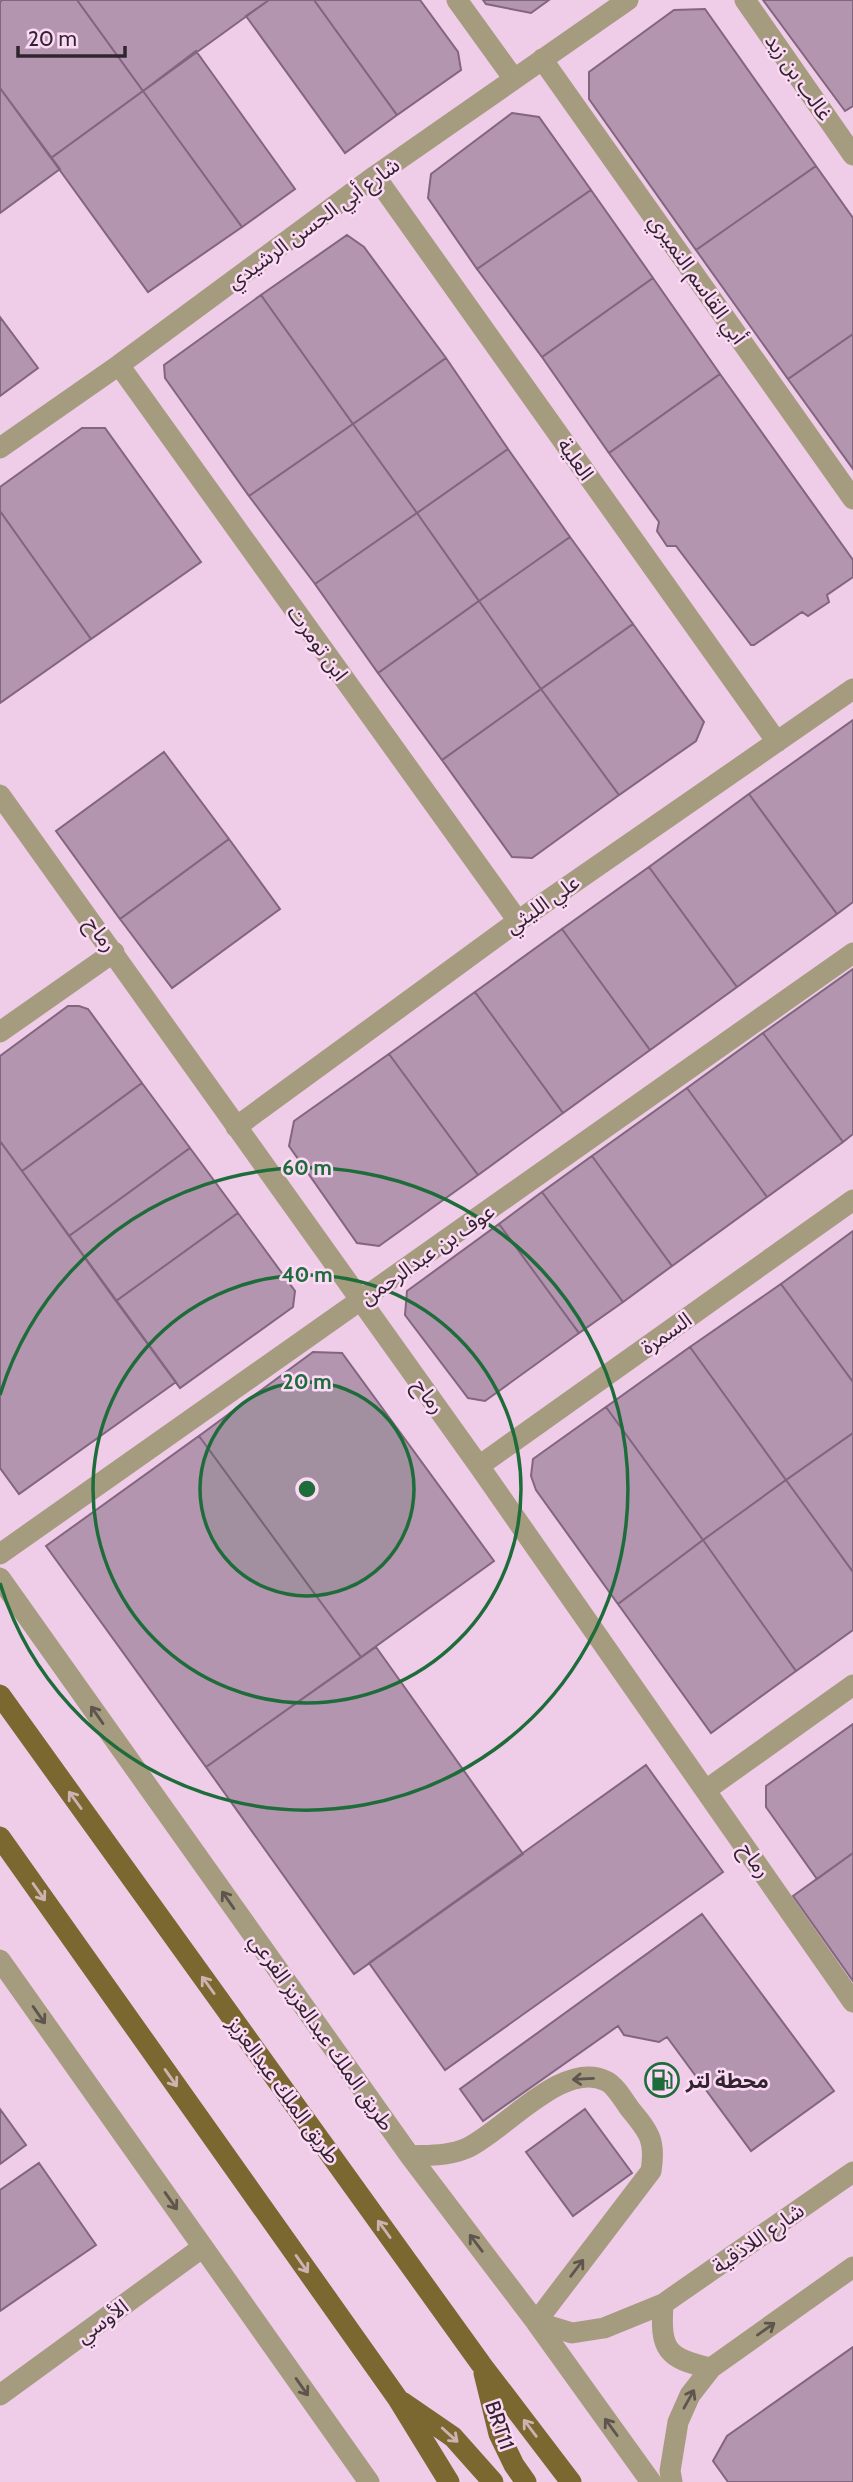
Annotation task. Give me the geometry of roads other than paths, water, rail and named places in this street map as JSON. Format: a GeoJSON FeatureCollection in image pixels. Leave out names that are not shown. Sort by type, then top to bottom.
{"type":"FeatureCollection","features":[{"type":"Feature","properties":{"kind":"main road","name":"طريق الملك عبدالعزيز"},"geometry":{"type":"LineString","coordinates":[[0,1695],[481,2364],[571,2482]]}},
{"type":"Feature","properties":{"kind":"main road"},"geometry":{"type":"LineString","coordinates":[[0,1837],[398,2399],[449,2482]]}},
{"type":"Feature","properties":{"kind":"main road","name":"BRT11"},"geometry":{"type":"LineString","coordinates":[[481,2364],[499,2434],[514,2465],[526,2482]]}},
{"type":"Feature","properties":{"kind":"main road","name":"BRT11"},"geometry":{"type":"LineString","coordinates":[[398,2399],[453,2437],[493,2482]]}},
{"type":"Feature","properties":{"kind":"street"},"geometry":{"type":"LineString","coordinates":[[457,0],[513,79]]}},
{"type":"Feature","properties":{"kind":"street","name":"شارع أبي الحسن الرشيدي"},"geometry":{"type":"LineString","coordinates":[[0,448],[119,365],[374,176],[628,0]]}},
{"type":"Feature","properties":{"kind":"street","name":"غالب بن زيد"},"geometry":{"type":"LineString","coordinates":[[745,0],[853,155]]}},
{"type":"Feature","properties":{"kind":"street","name":"أبي القاسم النميري"},"geometry":{"type":"LineString","coordinates":[[542,59],[853,499]]}},
{"type":"Feature","properties":{"kind":"street","name":"العلية"},"geometry":{"type":"LineString","coordinates":[[374,176],[778,742]]}},
{"type":"Feature","properties":{"kind":"street","name":"ابن تومرت"},"geometry":{"type":"LineString","coordinates":[[119,365],[518,921]]}},
{"type":"Feature","properties":{"kind":"street","name":"علي الليثي"},"geometry":{"type":"LineString","coordinates":[[236,1127],[518,921],[853,689]]}},
{"type":"Feature","properties":{"kind":"street","name":"رماح"},"geometry":{"type":"LineString","coordinates":[[0,795],[479,1466],[853,2002]]}},
{"type":"Feature","properties":{"kind":"street"},"geometry":{"type":"LineString","coordinates":[[0,1032],[114,952]]}},
{"type":"Feature","properties":{"kind":"street","name":"عوف بن عبدالرحمن"},"geometry":{"type":"LineString","coordinates":[[0,1554],[853,953]]}},
{"type":"Feature","properties":{"kind":"street","name":"السمرة"},"geometry":{"type":"LineString","coordinates":[[479,1466],[853,1200]]}},
{"type":"Feature","properties":{"kind":"street","name":"طريق الملك عبدالعزيز الفرعي"},"geometry":{"type":"LineString","coordinates":[[0,1578],[410,2155],[536,2322],[651,2482]]}},
{"type":"Feature","properties":{"kind":"street"},"geometry":{"type":"LineString","coordinates":[[706,1790],[853,1685]]}},
{"type":"Feature","properties":{"kind":"street"},"geometry":{"type":"LineString","coordinates":[[0,1959],[369,2482]]}},
{"type":"Feature","properties":{"kind":"street"},"geometry":{"type":"LineString","coordinates":[[410,2155],[444,2155],[469,2147],[562,2081],[588,2077],[607,2081],[647,2130],[655,2151],[651,2171],[536,2322]]}},
{"type":"Feature","properties":{"kind":"street","name":"شارع اللاذقية"},"geometry":{"type":"LineString","coordinates":[[536,2322],[572,2333],[604,2328],[663,2304],[853,2172]]}},
{"type":"Feature","properties":{"kind":"street","name":"الأوسي"},"geometry":{"type":"LineString","coordinates":[[0,2395],[203,2247]]}},
{"type":"Feature","properties":{"kind":"street"},"geometry":{"type":"LineString","coordinates":[[672,2482],[670,2471],[678,2422],[690,2395],[711,2368],[853,2267]]}},
{"type":"Feature","properties":{"kind":"street"},"geometry":{"type":"LineString","coordinates":[[663,2304],[661,2330],[668,2350],[688,2364],[711,2368]]}},
{"type":"Feature","properties":{"kind":"place","name":"محطة لتر"},"geometry":{"type":"Point","coordinates":[662,2080]}}]}
